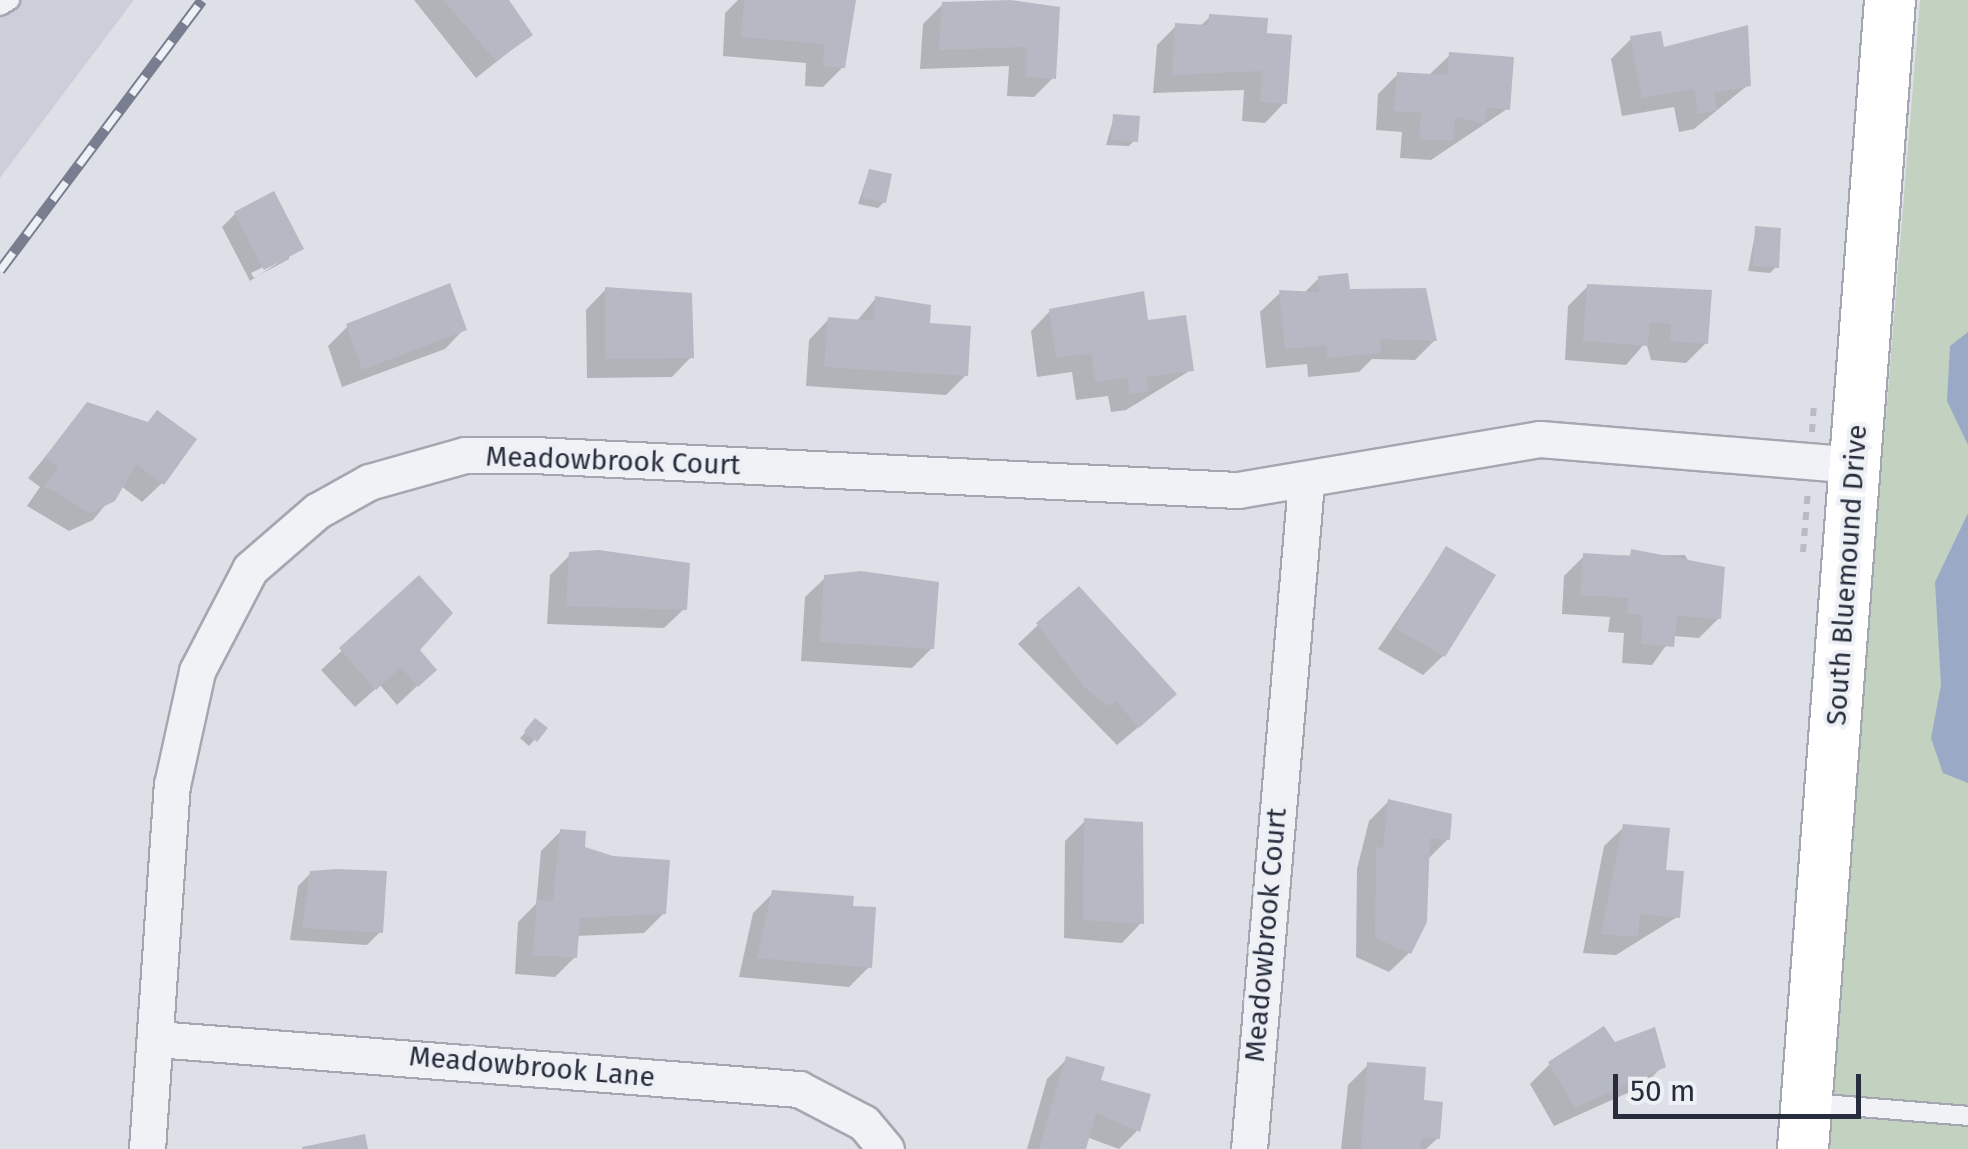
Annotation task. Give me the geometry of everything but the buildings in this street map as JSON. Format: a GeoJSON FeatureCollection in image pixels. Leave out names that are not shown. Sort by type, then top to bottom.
{"type":"FeatureCollection","features":[{"type":"Feature","properties":{"kind":"main road","name":"South Bluemound Drive"},"geometry":{"type":"LineString","coordinates":[[1804,1126],[1890,0]]}},
{"type":"Feature","properties":{"kind":"street","name":"Meadowbrook Court"},"geometry":{"type":"LineString","coordinates":[[147,1149],[172,785],[210,634],[279,541],[369,482],[465,455],[534,454],[1179,492],[1306,482],[1478,443],[1540,439],[1856,465]]}},
{"type":"Feature","properties":{"kind":"street","name":"Meadowbrook Court"},"geometry":{"type":"LineString","coordinates":[[1249,1149],[1306,482]]}},
{"type":"Feature","properties":{"kind":"street","name":"Meadowbrook Lane"},"geometry":{"type":"LineString","coordinates":[[156,1038],[799,1089],[864,1123],[886,1149]]}},
{"type":"Feature","properties":{"kind":"lane"},"geometry":{"type":"LineString","coordinates":[[0,6],[10,0]]}},
{"type":"Feature","properties":{"kind":"lane"},"geometry":{"type":"LineString","coordinates":[[1804,1126],[1968,1116]]}},
{"type":"Feature","properties":{"kind":"shaded area"},"geometry":{"type":"Polygon","coordinates":[[[0,0],[134,0],[0,178],[0,0]]]}},
{"type":"Feature","properties":{"kind":"green space"},"geometry":{"type":"Polygon","coordinates":[[[1920,0],[1968,0],[1968,1149],[1826,1149],[1920,0]]]}},
{"type":"Feature","properties":{"kind":"water"},"geometry":{"type":"Polygon","coordinates":[[[1968,332],[1968,445],[1947,401],[1950,346],[1968,332]]]}},
{"type":"Feature","properties":{"kind":"water"},"geometry":{"type":"Polygon","coordinates":[[[1968,513],[1968,783],[1943,773],[1931,738],[1941,685],[1935,582],[1968,513]]]}},
{"type":"Feature","properties":{"kind":"railway"},"geometry":{"type":"LineString","coordinates":[[0,270],[202,0]]}}]}
